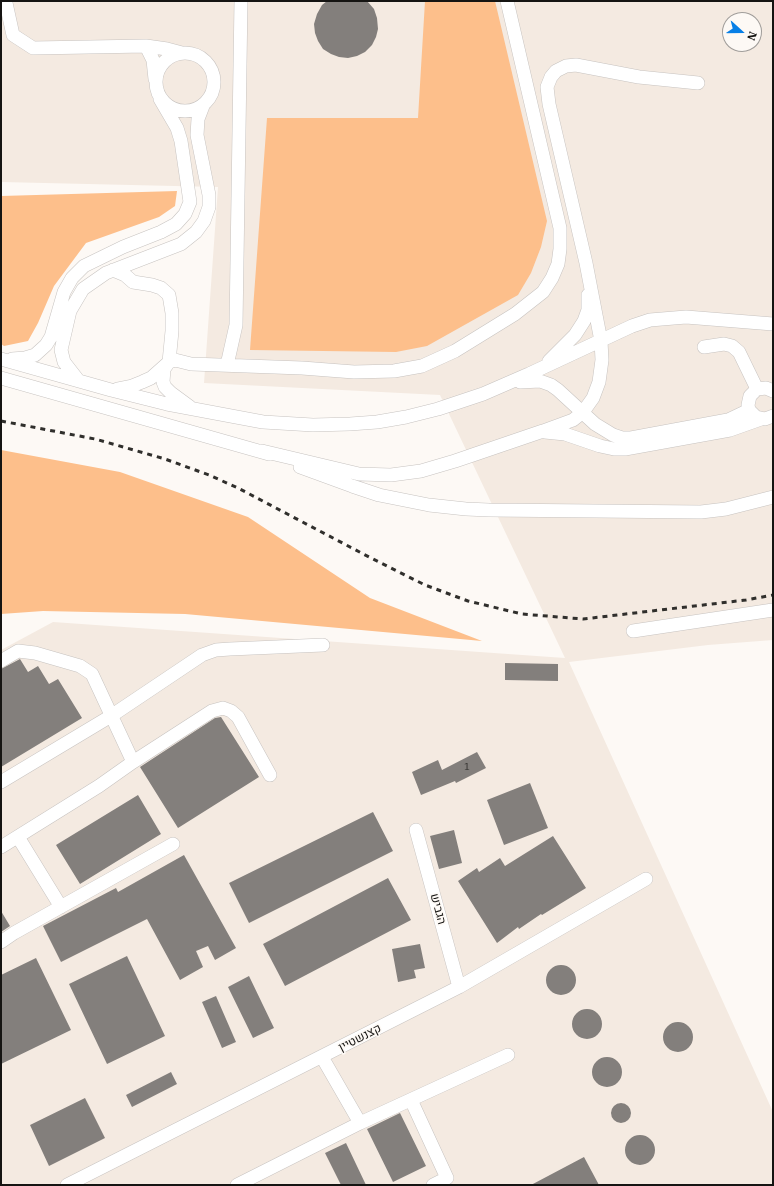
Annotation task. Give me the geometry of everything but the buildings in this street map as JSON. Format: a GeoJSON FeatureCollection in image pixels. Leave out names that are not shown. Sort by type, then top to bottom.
{"type":"FeatureCollection","features":[{"type":"Feature","properties":{"kind":"street"},"geometry":{"type":"LineString","coordinates":[[4,1],[6,3],[13,35],[32,48],[146,46],[182,53]]}},
{"type":"Feature","properties":{"kind":"street"},"geometry":{"type":"LineString","coordinates":[[228,365],[236,325],[241,1]]}},
{"type":"Feature","properties":{"kind":"street"},"geometry":{"type":"LineString","coordinates":[[112,390],[132,386],[142,382],[150,378],[169,362],[174,360],[191,364],[302,368],[354,372],[394,371],[422,366],[455,351],[515,314],[543,292],[552,278],[558,264],[560,228],[507,1]]}},
{"type":"Feature","properties":{"kind":"street"},"geometry":{"type":"LineString","coordinates":[[2,359],[25,358],[35,355],[46,345],[51,337],[64,292],[72,278],[84,266],[123,247],[161,232],[176,224],[185,214],[190,202],[181,141],[177,128],[156,90],[153,60],[146,46]]}},
{"type":"Feature","properties":{"kind":"street"},"geometry":{"type":"LineString","coordinates":[[156,80],[158,70],[164,61],[172,55],[192,53],[202,58],[208,64],[213,72],[215,81],[214,90],[210,99],[203,106],[195,110],[186,112],[176,111],[167,106],[160,99]]}},
{"type":"Feature","properties":{"kind":"street"},"geometry":{"type":"LineString","coordinates":[[1,378],[262,451],[359,474],[391,476],[421,471],[572,420],[583,412],[593,398],[599,382],[602,360],[601,341],[586,263],[549,104],[547,87],[556,71],[566,66],[576,65],[624,75],[698,83]]}},
{"type":"Feature","properties":{"kind":"street"},"geometry":{"type":"LineString","coordinates":[[78,380],[64,362],[61,350],[70,311],[83,289],[106,273],[181,244],[196,232],[204,221],[209,206],[209,195],[197,135],[198,119],[203,106]]}},
{"type":"Feature","properties":{"kind":"street"},"geometry":{"type":"LineString","coordinates":[[141,284],[138,275],[145,259]]}},
{"type":"Feature","properties":{"kind":"street"},"geometry":{"type":"LineString","coordinates":[[542,368],[575,335],[584,321],[588,310],[586,263]]}},
{"type":"Feature","properties":{"kind":"street"},"geometry":{"type":"LineString","coordinates":[[114,270],[126,275],[133,282],[161,288],[169,295],[172,313],[172,331],[169,362],[164,369],[163,376],[165,387],[194,409]]}},
{"type":"Feature","properties":{"kind":"street"},"geometry":{"type":"LineString","coordinates":[[2,359],[112,390],[194,409],[263,422],[313,425],[350,424],[377,422],[438,409],[483,394],[510,383],[632,326],[650,320],[686,317],[739,320],[773,324]]}},
{"type":"Feature","properties":{"kind":"street"},"geometry":{"type":"LineString","coordinates":[[739,320],[773,319]]}},
{"type":"Feature","properties":{"kind":"street"},"geometry":{"type":"LineString","coordinates":[[704,347],[724,344],[732,346],[739,352],[757,389]]}},
{"type":"Feature","properties":{"kind":"street"},"geometry":{"type":"LineString","coordinates":[[510,383],[540,381],[551,385],[595,424],[613,435],[622,438],[631,438],[728,420],[749,410]]}},
{"type":"Feature","properties":{"kind":"street"},"geometry":{"type":"LineString","coordinates":[[767,417],[756,417],[749,410],[748,405],[750,396],[757,389],[766,388],[773,391]]}},
{"type":"Feature","properties":{"kind":"street"},"geometry":{"type":"LineString","coordinates":[[543,431],[565,434],[600,446],[614,449],[625,449],[730,430],[767,417]]}},
{"type":"Feature","properties":{"kind":"street"},"geometry":{"type":"LineString","coordinates":[[262,451],[326,477],[379,495],[429,505],[466,509],[700,512],[726,509],[773,497]]}},
{"type":"Feature","properties":{"kind":"street"},"geometry":{"type":"LineString","coordinates":[[633,631],[773,610]]}},
{"type":"Feature","properties":{"kind":"street"},"geometry":{"type":"LineString","coordinates":[[1,782],[111,716],[202,655],[216,650],[323,645]]}},
{"type":"Feature","properties":{"kind":"street"},"geometry":{"type":"LineString","coordinates":[[1,661],[18,651],[35,652],[80,666],[92,674],[133,762]]}},
{"type":"Feature","properties":{"kind":"street"},"geometry":{"type":"LineString","coordinates":[[1,847],[99,786],[212,711],[223,708],[232,711],[238,717],[270,775]]}},
{"type":"Feature","properties":{"kind":"street","name":"הגביש"},"geometry":{"type":"LineString","coordinates":[[416,830],[459,987]]}},
{"type":"Feature","properties":{"kind":"street"},"geometry":{"type":"LineString","coordinates":[[18,837],[61,906]]}},
{"type":"Feature","properties":{"kind":"street"},"geometry":{"type":"LineString","coordinates":[[1,942],[61,906],[173,844]]}},
{"type":"Feature","properties":{"kind":"street","name":"קצנשטיין"},"geometry":{"type":"LineString","coordinates":[[67,1185],[459,987],[646,879]]}},
{"type":"Feature","properties":{"kind":"street"},"geometry":{"type":"LineString","coordinates":[[236,1185],[360,1123],[508,1055]]}},
{"type":"Feature","properties":{"kind":"street"},"geometry":{"type":"LineString","coordinates":[[322,1057],[360,1123]]}},
{"type":"Feature","properties":{"kind":"street"},"geometry":{"type":"LineString","coordinates":[[410,1100],[447,1178],[433,1185]]}},
{"type":"Feature","properties":{"kind":"shaded area"},"geometry":{"type":"Polygon","coordinates":[[[1,1],[773,1],[773,640],[708,645],[569,662],[773,1112],[773,1185],[1,1185],[1,650],[53,622],[565,658],[440,395],[204,383],[218,187],[1,182],[1,1]]]}},
{"type":"Feature","properties":{"kind":"shaded area"},"geometry":{"type":"Polygon","coordinates":[[[425,1],[495,1],[547,221],[541,247],[531,273],[518,295],[427,346],[396,352],[250,350],[267,118],[418,118],[425,1]]]}},
{"type":"Feature","properties":{"kind":"shaded area"},"geometry":{"type":"Polygon","coordinates":[[[177,191],[175,206],[159,217],[86,243],[54,286],[38,323],[28,341],[4,346],[1,344],[1,196],[177,191]]]}},
{"type":"Feature","properties":{"kind":"shaded area"},"geometry":{"type":"Polygon","coordinates":[[[1,450],[120,472],[248,517],[370,598],[482,641],[185,614],[43,611],[1,614],[1,450]]]}},
{"type":"Feature","properties":{"kind":"railway"},"geometry":{"type":"LineString","coordinates":[[1,421],[95,439],[165,459],[209,475],[238,488],[425,585],[468,601],[522,614],[583,619],[746,600],[773,595]]}}]}
